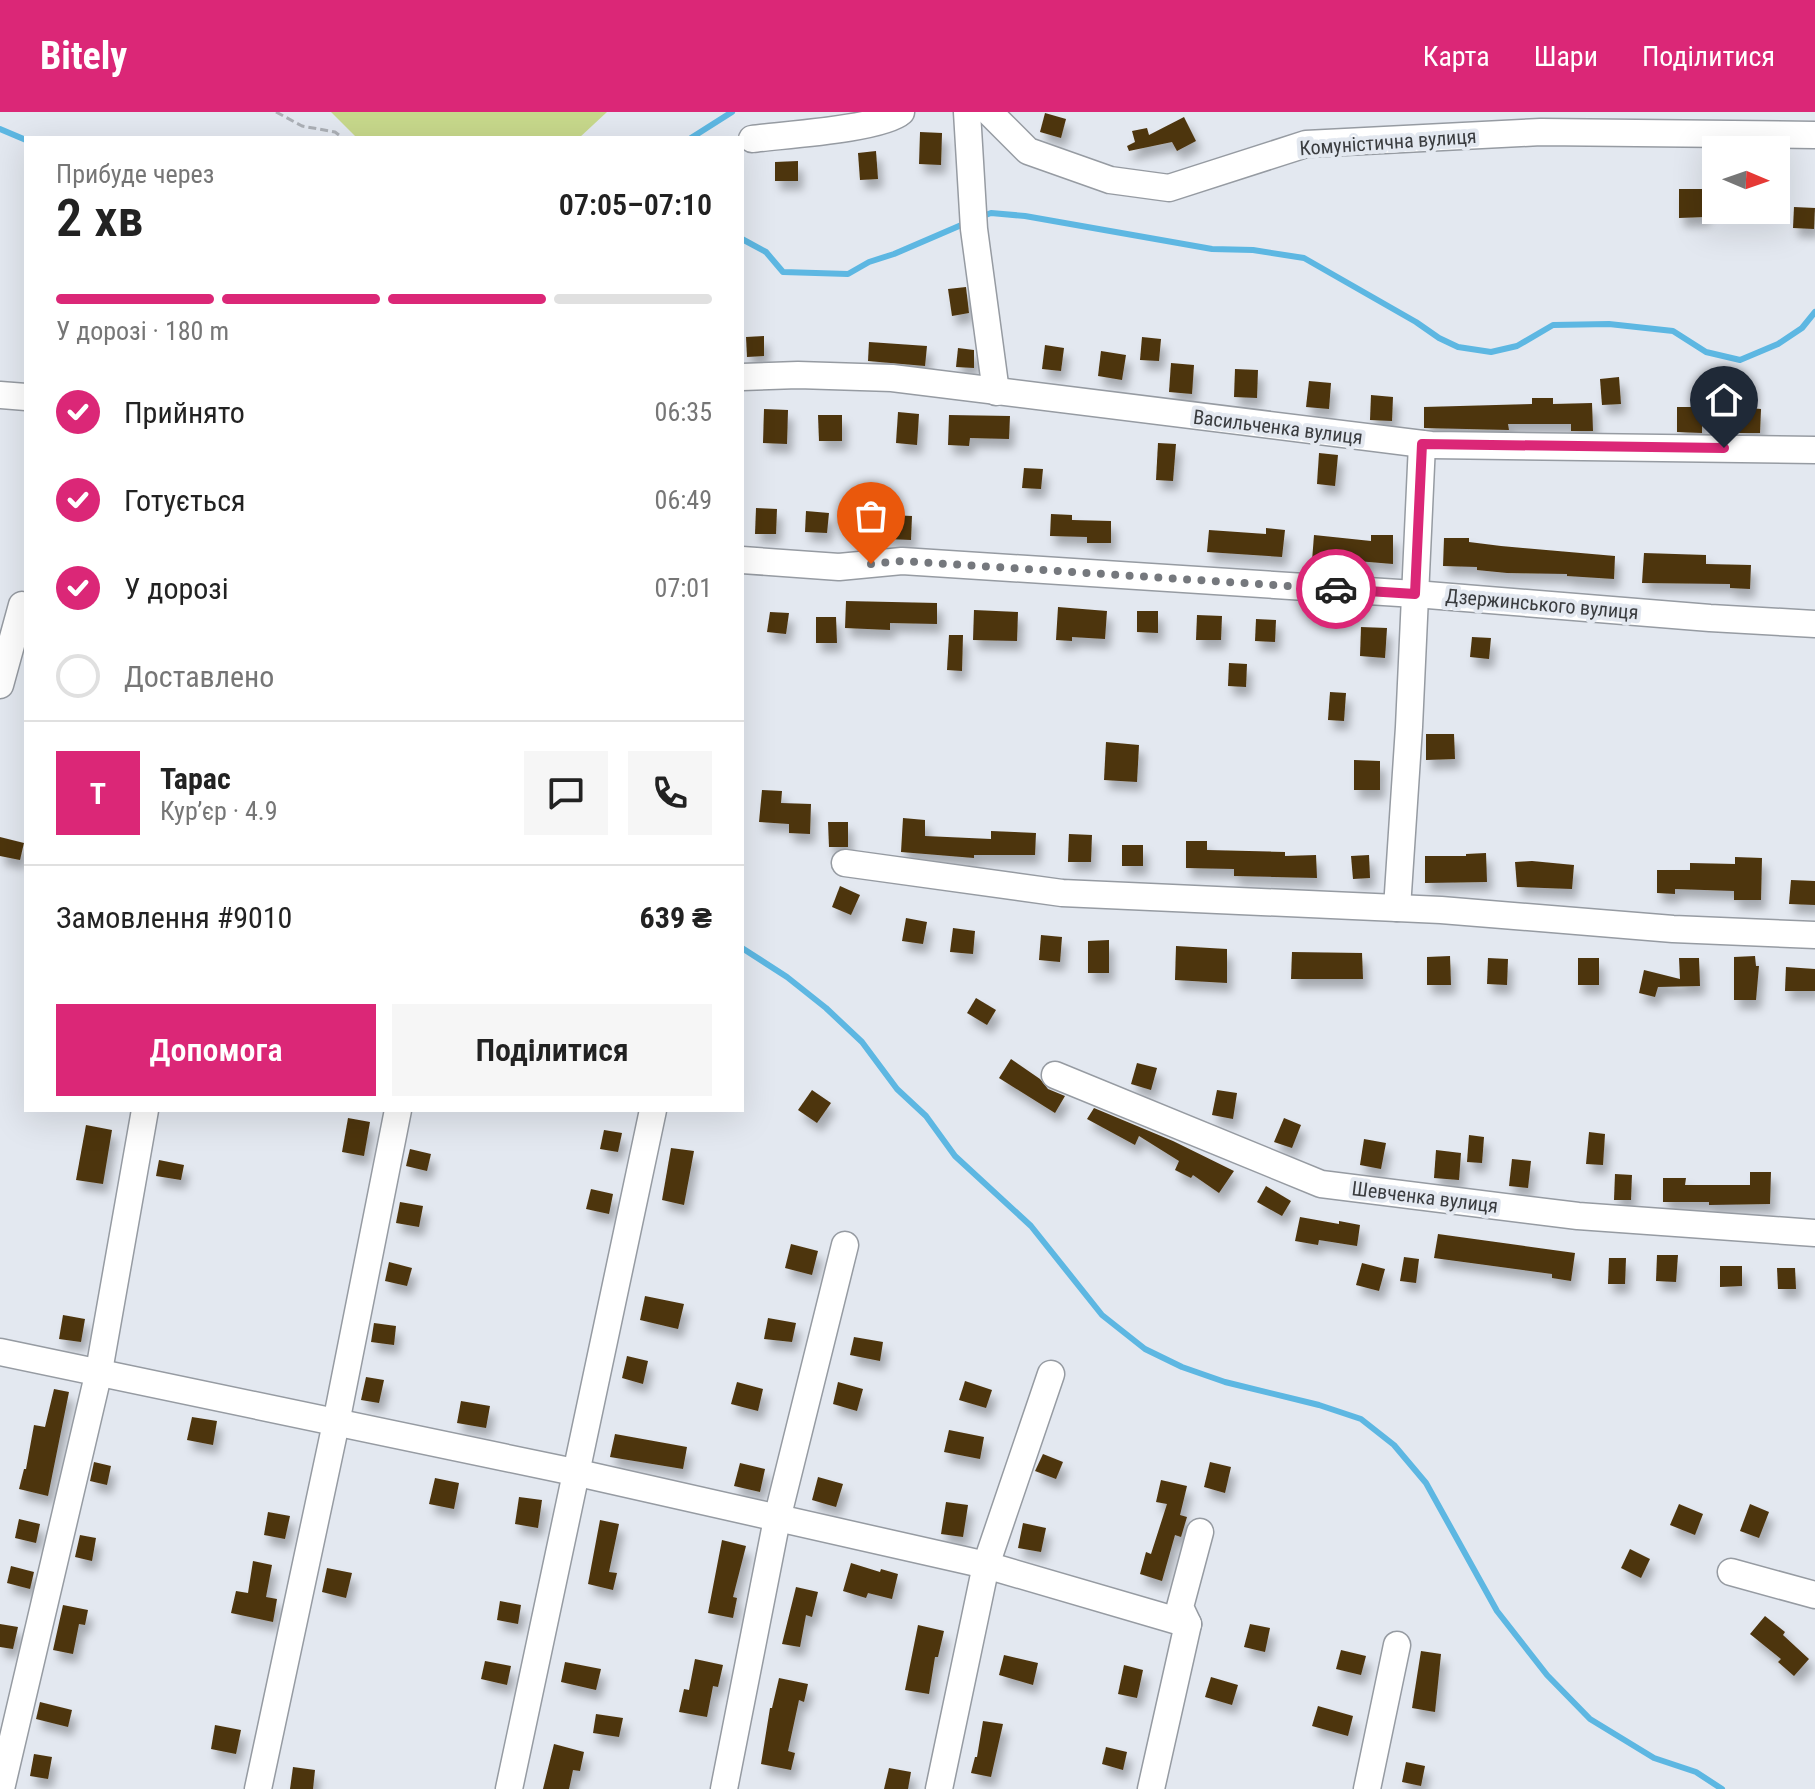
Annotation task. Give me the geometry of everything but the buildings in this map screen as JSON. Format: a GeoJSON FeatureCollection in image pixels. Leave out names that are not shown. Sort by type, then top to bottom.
{"type":"FeatureCollection","features":[{"type":"Feature","properties":{"kind":"street"},"geometry":{"type":"LineString","coordinates":[[752,139],[863,125],[894,118],[901,112]]}},
{"type":"Feature","properties":{"kind":"street"},"geometry":{"type":"LineString","coordinates":[[967,112],[974,229],[996,392]]}},
{"type":"Feature","properties":{"kind":"street","name":"Комуністична вулиця"},"geometry":{"type":"LineString","coordinates":[[989,112],[1028,151],[1110,180],[1169,188],[1306,144],[1541,132],[1815,135]]}},
{"type":"Feature","properties":{"kind":"street","name":"Васильченка вулиця"},"geometry":{"type":"LineString","coordinates":[[744,377],[892,378],[1422,444],[1815,450]]}},
{"type":"Feature","properties":{"kind":"street"},"geometry":{"type":"LineString","coordinates":[[0,395],[24,397]]}},
{"type":"Feature","properties":{"kind":"street"},"geometry":{"type":"LineString","coordinates":[[1397,908],[1422,444]]}},
{"type":"Feature","properties":{"kind":"street","name":"Дзержинського вулиця"},"geometry":{"type":"LineString","coordinates":[[744,560],[839,567],[902,561],[1815,624]]}},
{"type":"Feature","properties":{"kind":"street"},"geometry":{"type":"LineString","coordinates":[[0,685],[22,605]]}},
{"type":"Feature","properties":{"kind":"street"},"geometry":{"type":"LineString","coordinates":[[845,863],[1062,893],[1397,908],[1673,929],[1815,935]]}},
{"type":"Feature","properties":{"kind":"street","name":"Шевченка вулиця"},"geometry":{"type":"LineString","coordinates":[[1055,1075],[1321,1184],[1578,1216],[1815,1233]]}},
{"type":"Feature","properties":{"kind":"street"},"geometry":{"type":"LineString","coordinates":[[1,1789],[99,1371],[145,1112]]}},
{"type":"Feature","properties":{"kind":"street"},"geometry":{"type":"LineString","coordinates":[[258,1789],[336,1423],[398,1112]]}},
{"type":"Feature","properties":{"kind":"street"},"geometry":{"type":"LineString","coordinates":[[509,1789],[653,1112]]}},
{"type":"Feature","properties":{"kind":"street"},"geometry":{"type":"LineString","coordinates":[[724,1789],[777,1519],[845,1245]]}},
{"type":"Feature","properties":{"kind":"street"},"geometry":{"type":"LineString","coordinates":[[0,1352],[574,1472],[986,1565],[1188,1624]]}},
{"type":"Feature","properties":{"kind":"street"},"geometry":{"type":"LineString","coordinates":[[939,1789],[986,1565],[1051,1374]]}},
{"type":"Feature","properties":{"kind":"street"},"geometry":{"type":"LineString","coordinates":[[1151,1789],[1188,1624],[1180,1607],[1200,1532]]}},
{"type":"Feature","properties":{"kind":"street"},"geometry":{"type":"LineString","coordinates":[[1731,1572],[1815,1595]]}},
{"type":"Feature","properties":{"kind":"street"},"geometry":{"type":"LineString","coordinates":[[1367,1789],[1397,1645]]}},
{"type":"Feature","properties":{"kind":"path"},"geometry":{"type":"LineString","coordinates":[[276,112],[302,126],[335,132],[340,136]]}},
{"type":"Feature","properties":{"kind":"green space"},"geometry":{"type":"Polygon","coordinates":[[[331,112],[607,112],[581,136],[355,136],[331,112]]]}},
{"type":"Feature","properties":{"kind":"waterway"},"geometry":{"type":"LineString","coordinates":[[694,136],[732,112]]}},
{"type":"Feature","properties":{"kind":"waterway"},"geometry":{"type":"LineString","coordinates":[[0,129],[24,139]]}},
{"type":"Feature","properties":{"kind":"waterway"},"geometry":{"type":"LineString","coordinates":[[980,217],[991,213],[1025,216],[1212,249],[1253,250],[1304,258],[1439,338],[1458,347],[1491,352],[1517,346],[1553,325],[1609,324],[1673,331],[1706,352],[1740,360],[1778,344],[1802,328],[1815,312]]}},
{"type":"Feature","properties":{"kind":"waterway"},"geometry":{"type":"LineString","coordinates":[[744,240],[766,252],[783,272],[848,274],[869,262],[966,223]]}},
{"type":"Feature","properties":{"kind":"waterway"},"geometry":{"type":"LineString","coordinates":[[744,949],[787,977],[862,1042],[897,1089],[926,1116],[955,1156],[1031,1226],[1102,1315],[1145,1349],[1182,1367],[1225,1382],[1319,1405],[1361,1419],[1394,1445],[1426,1483],[1497,1611],[1547,1675],[1590,1719],[1654,1758],[1696,1772],[1722,1789]]}},
{"type":"Feature","properties":{"kind":"way so far"},"geometry":{"type":"LineString","coordinates":[[871,564],[902,561],[1336,589]]}},
{"type":"Feature","properties":{"kind":"route"},"geometry":{"type":"LineString","coordinates":[[1336,589],[1415,594],[1422,444],[1724,448]]}}]}
